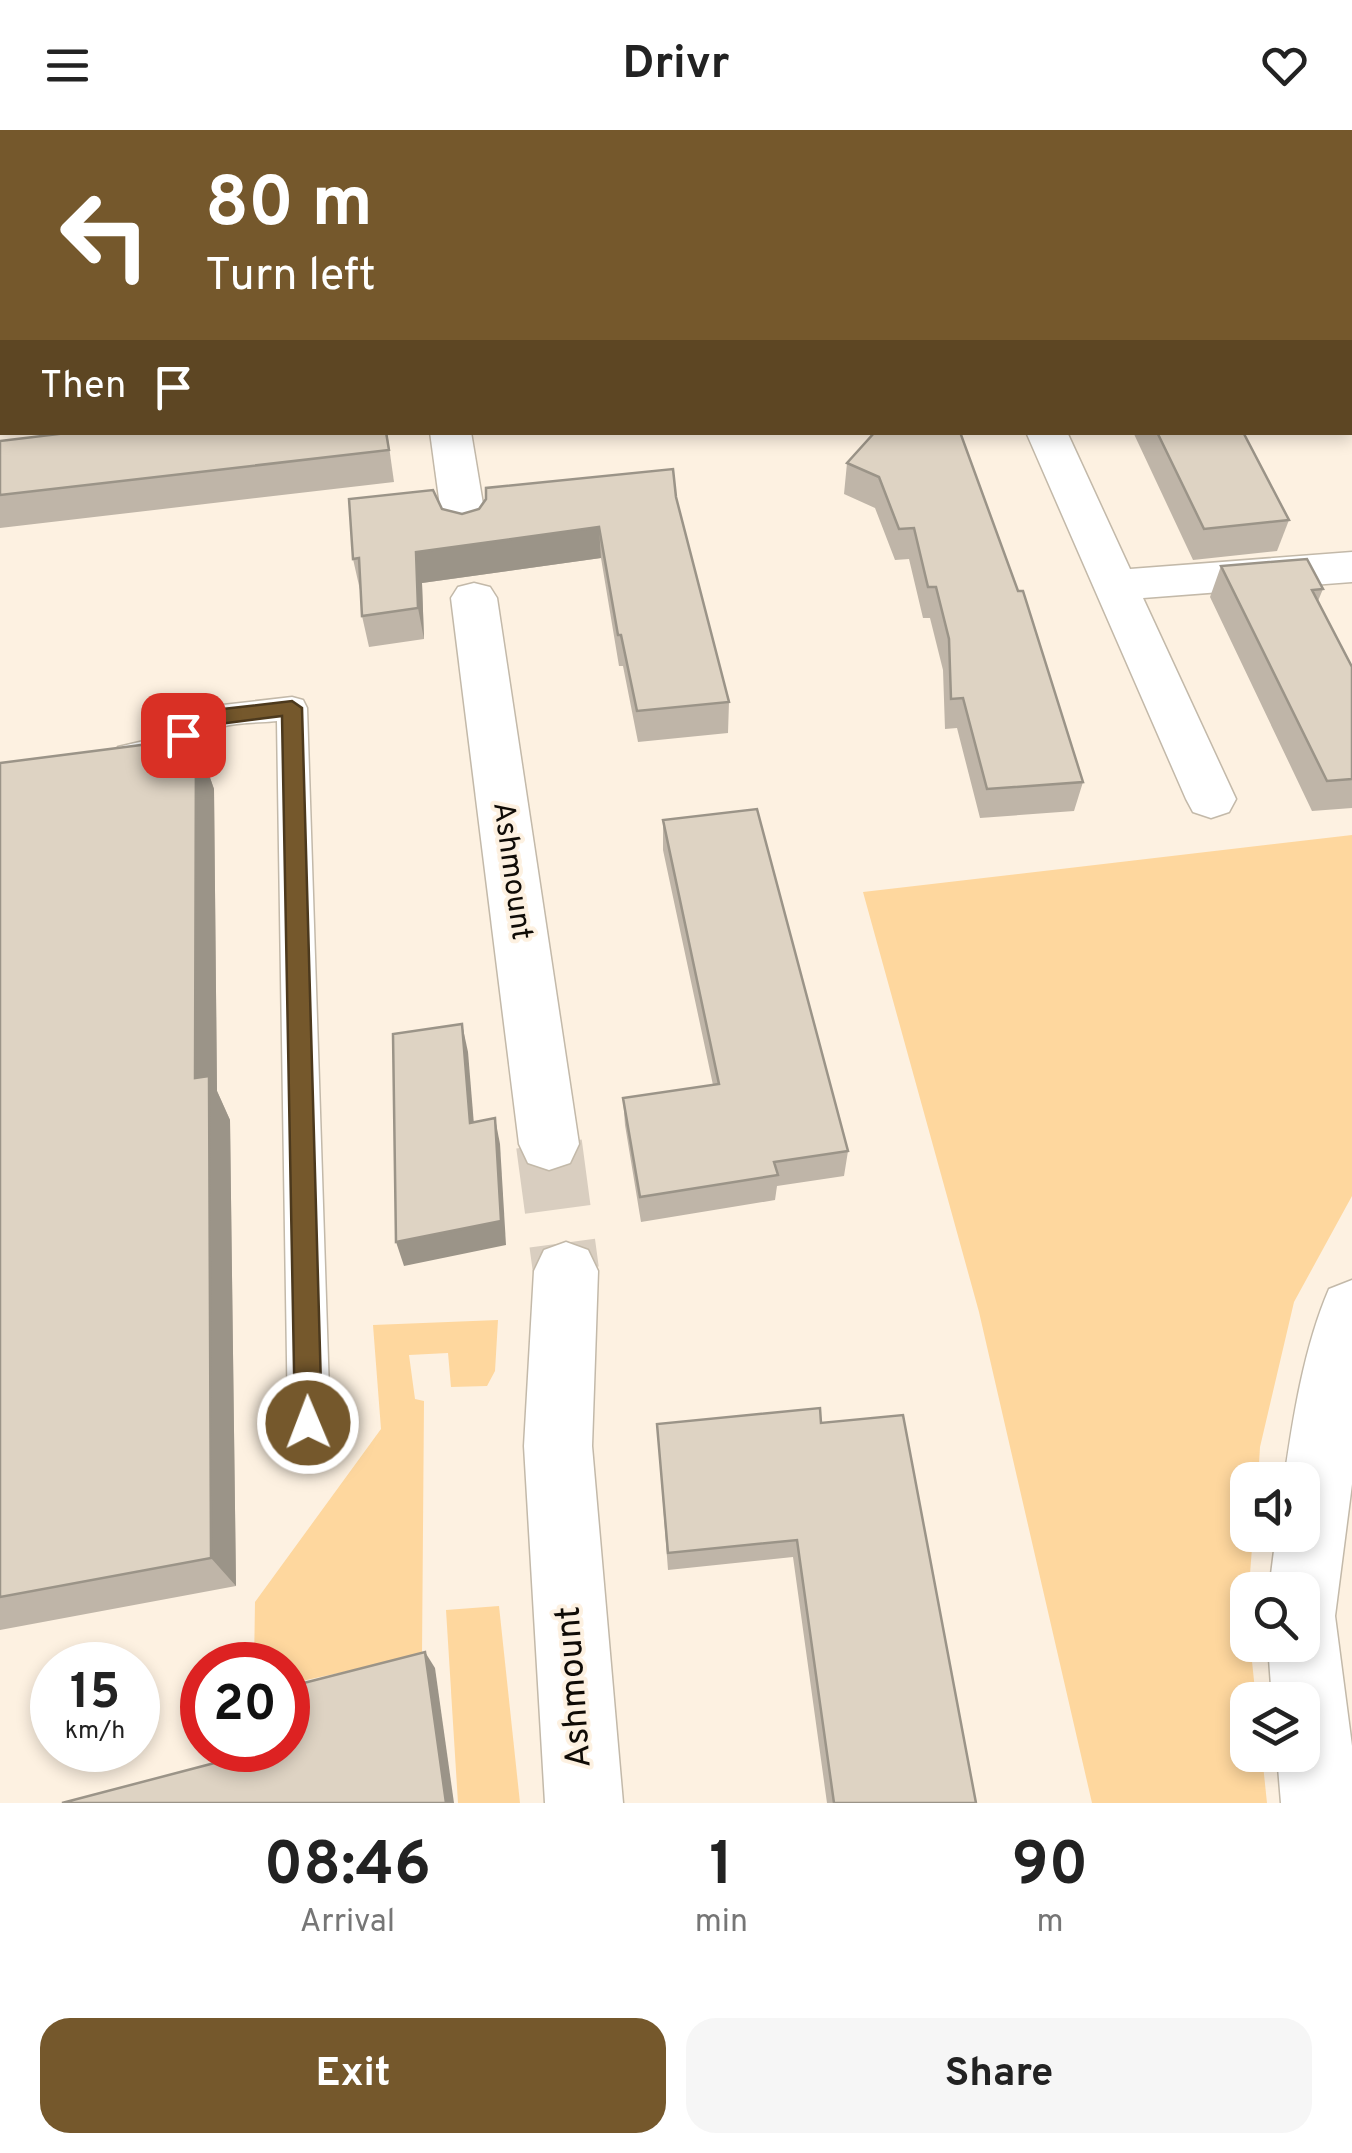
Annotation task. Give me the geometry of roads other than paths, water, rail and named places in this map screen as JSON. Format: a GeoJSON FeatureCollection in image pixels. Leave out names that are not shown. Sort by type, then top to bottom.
{"type":"FeatureCollection","features":[{"type":"Feature","properties":{"kind":"street"},"geometry":{"type":"LineString","coordinates":[[450,435],[465,528]]}},
{"type":"Feature","properties":{"kind":"street"},"geometry":{"type":"LineString","coordinates":[[1047,435],[1211,799]]}},
{"type":"Feature","properties":{"kind":"street"},"geometry":{"type":"LineString","coordinates":[[1114,585],[1352,568]]}},
{"type":"Feature","properties":{"kind":"street","name":"Ashmount"},"geometry":{"type":"LineString","coordinates":[[474,598],[549,1144]]}},
{"type":"Feature","properties":{"kind":"street","name":"Ashmount"},"geometry":{"type":"LineString","coordinates":[[566,1271],[558,1446],[584,1803]]}},
{"type":"Feature","properties":{"kind":"street"},"geometry":{"type":"LineString","coordinates":[[1307,1572],[1324,1434],[1352,1310]]}},
{"type":"Feature","properties":{"kind":"street"},"geometry":{"type":"LineString","coordinates":[[1306,1662],[1320,1803]]}},
{"type":"Feature","properties":{"kind":"lane"},"geometry":{"type":"LineString","coordinates":[[103,758],[151,752],[214,717],[292,708],[308,1423]]}},
{"type":"Feature","properties":{"kind":"tunnel"},"geometry":{"type":"LineString","coordinates":[[549,1144],[566,1271]]}}]}
